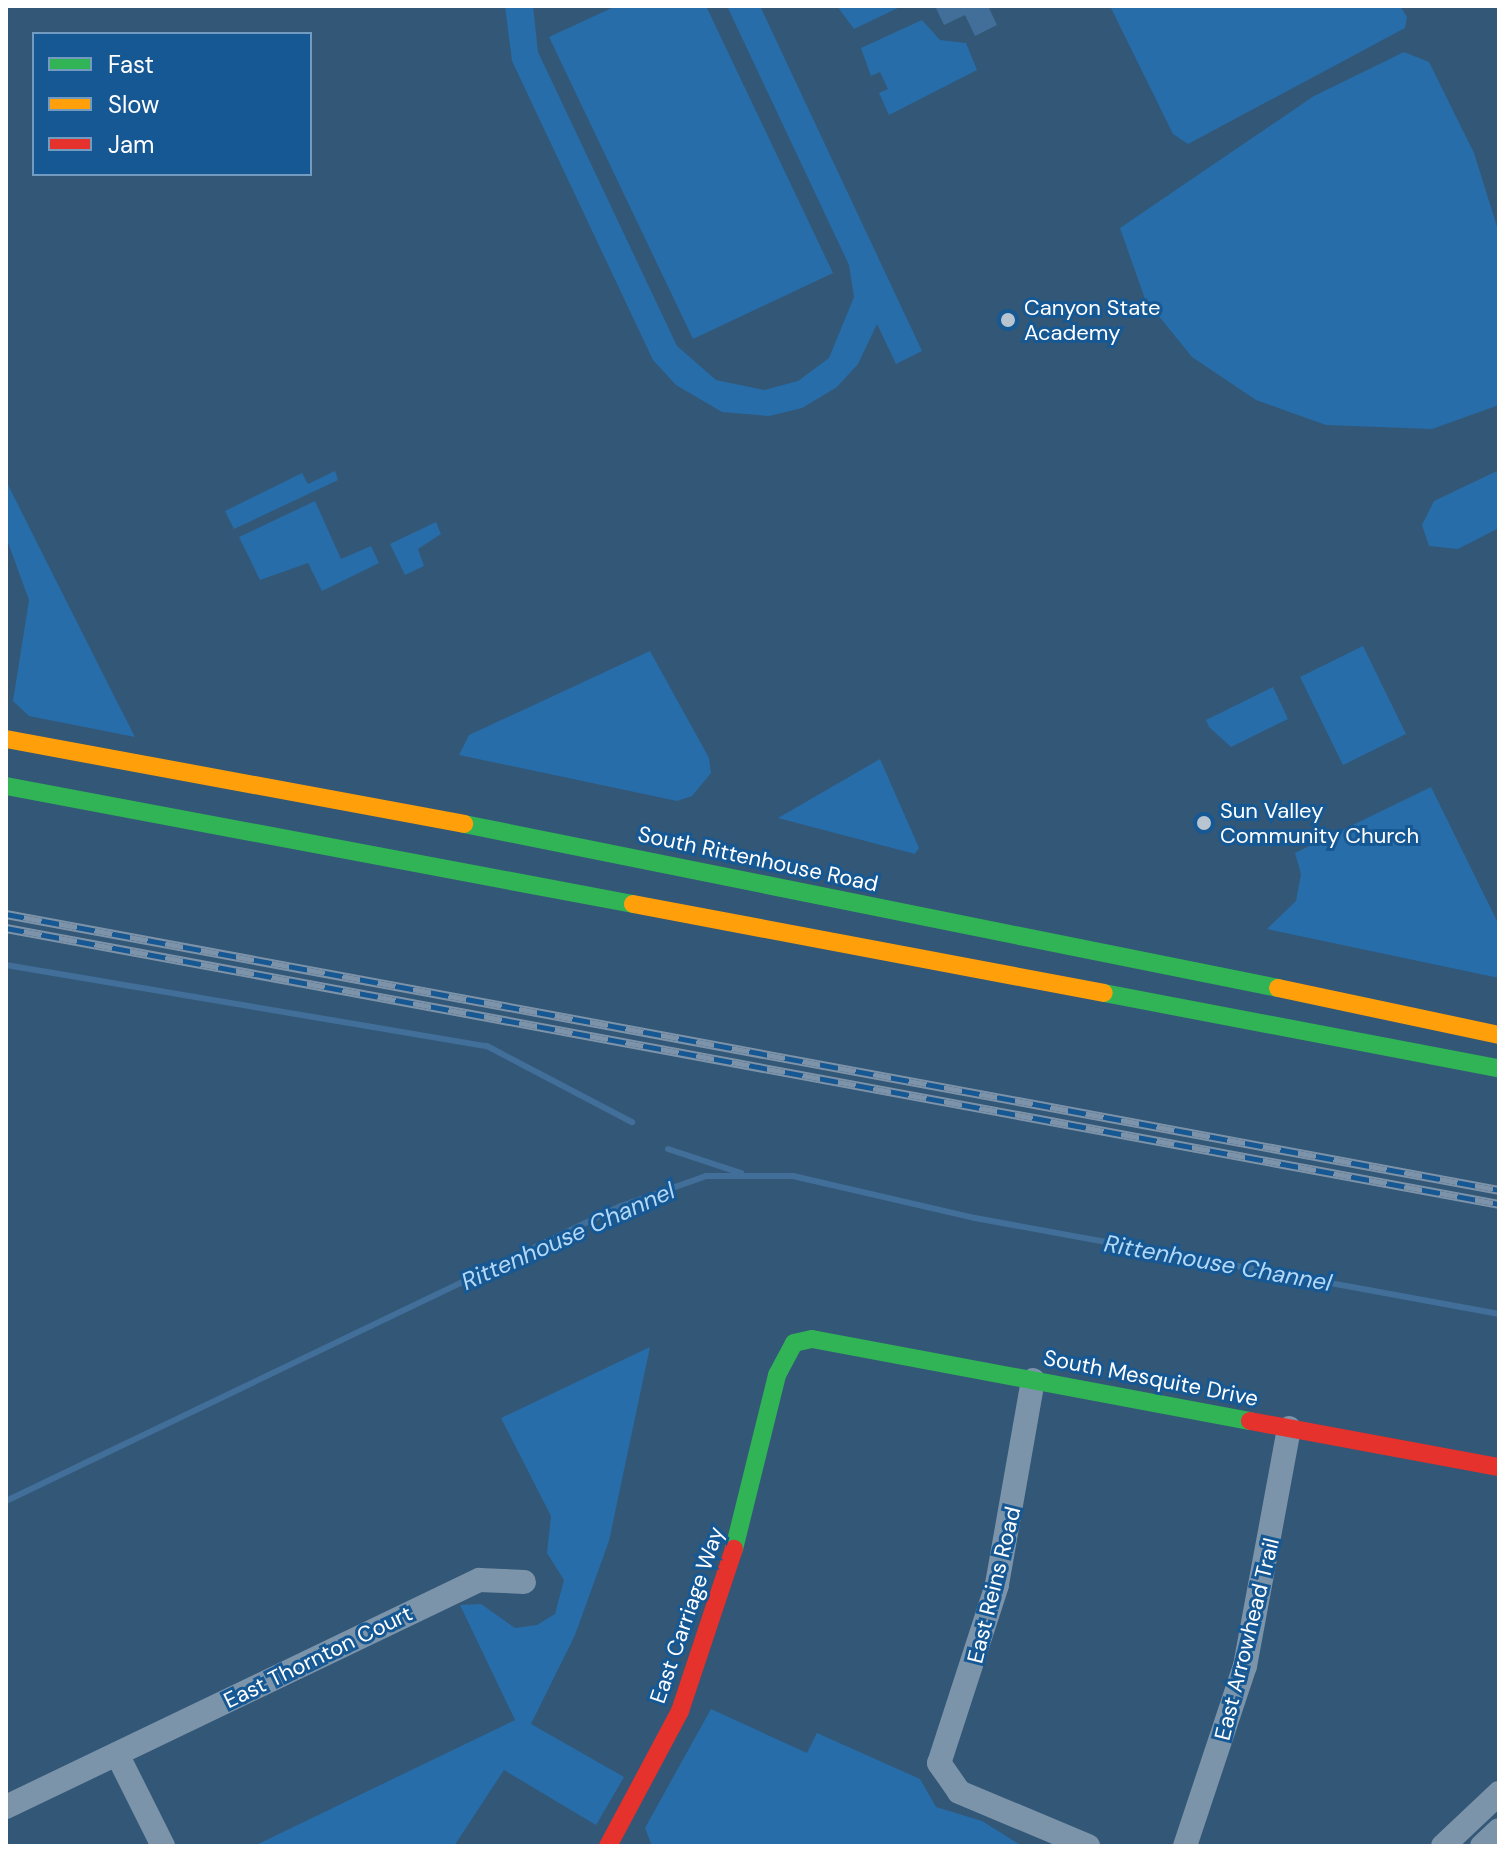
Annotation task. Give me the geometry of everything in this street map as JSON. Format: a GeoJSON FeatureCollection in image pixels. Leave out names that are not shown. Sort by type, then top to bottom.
{"type":"FeatureCollection","features":[{"type":"Feature","properties":{"kind":"main road","name":"South Rittenhouse Road"},"geometry":{"type":"LineString","coordinates":[[6,739],[727,873],[1499,1035]]}},
{"type":"Feature","properties":{"kind":"main road"},"geometry":{"type":"LineString","coordinates":[[6,786],[718,917],[1499,1068]]}},
{"type":"Feature","properties":{"kind":"main road"},"geometry":{"type":"LineString","coordinates":[[718,917],[727,873]]}},
{"type":"Feature","properties":{"kind":"main road","name":"South Mesquite Drive"},"geometry":{"type":"LineString","coordinates":[[794,1343],[812,1339],[1499,1467]]}},
{"type":"Feature","properties":{"kind":"main road","name":"East Carriage Way"},"geometry":{"type":"LineString","coordinates":[[608,1846],[680,1711],[717,1616],[777,1375],[794,1343]]}},
{"type":"Feature","properties":{"kind":"street","name":"East Reins Road"},"geometry":{"type":"LineString","coordinates":[[1033,1380],[997,1585],[939,1763],[947,1783],[1088,1846]]}},
{"type":"Feature","properties":{"kind":"street","name":"East Arrowhead Trail"},"geometry":{"type":"LineString","coordinates":[[1185,1846],[1245,1666],[1289,1428]]}},
{"type":"Feature","properties":{"kind":"street","name":"East Thornton Court"},"geometry":{"type":"LineString","coordinates":[[6,1807],[479,1580],[524,1582]]}},
{"type":"Feature","properties":{"kind":"street"},"geometry":{"type":"LineString","coordinates":[[117,1754],[163,1846]]}},
{"type":"Feature","properties":{"kind":"street"},"geometry":{"type":"LineString","coordinates":[[1443,1846],[1499,1793]]}},
{"type":"Feature","properties":{"kind":"street"},"geometry":{"type":"LineString","coordinates":[[1482,1846],[1499,1830]]}},
{"type":"Feature","properties":{"kind":"shaded area"},"geometry":{"type":"Polygon","coordinates":[[[505,6],[533,6],[538,52],[677,346],[716,380],[764,390],[798,381],[829,358],[854,297],[849,265],[727,6],[760,6],[922,351],[896,364],[877,324],[858,364],[837,387],[802,408],[769,416],[722,412],[676,385],[653,360],[512,61],[505,6]]]}},
{"type":"Feature","properties":{"kind":"shaded area"},"geometry":{"type":"Polygon","coordinates":[[[616,6],[706,6],[833,273],[693,339],[549,37],[616,6]]]}},
{"type":"Feature","properties":{"kind":"shaded area"},"geometry":{"type":"Polygon","coordinates":[[[837,6],[902,6],[854,29],[837,6]]]}},
{"type":"Feature","properties":{"kind":"shaded area"},"geometry":{"type":"Polygon","coordinates":[[[935,6],[988,6],[997,25],[975,36],[965,15],[944,25],[935,6]]]}},
{"type":"Feature","properties":{"kind":"shaded area"},"geometry":{"type":"Polygon","coordinates":[[[1110,6],[1400,6],[1407,17],[1405,28],[1188,144],[1173,134],[1110,6]]]}},
{"type":"Feature","properties":{"kind":"shaded area"},"geometry":{"type":"Polygon","coordinates":[[[922,20],[940,40],[966,43],[977,70],[889,115],[879,93],[888,89],[880,72],[871,76],[861,48],[922,20]]]}},
{"type":"Feature","properties":{"kind":"shaded area"},"geometry":{"type":"Polygon","coordinates":[[[1404,52],[1429,62],[1474,153],[1499,233],[1499,405],[1432,429],[1326,425],[1256,400],[1192,357],[1145,299],[1120,228],[1314,96],[1404,52]]]}},
{"type":"Feature","properties":{"kind":"shaded area"},"geometry":{"type":"Polygon","coordinates":[[[1499,470],[1499,528],[1458,549],[1429,546],[1422,525],[1434,501],[1499,470]]]}},
{"type":"Feature","properties":{"kind":"shaded area"},"geometry":{"type":"Polygon","coordinates":[[[335,471],[338,480],[234,529],[225,511],[302,473],[308,484],[335,471]]]}},
{"type":"Feature","properties":{"kind":"shaded area"},"geometry":{"type":"Polygon","coordinates":[[[6,481],[135,737],[29,716],[13,701],[29,600],[6,537],[6,481]]]}},
{"type":"Feature","properties":{"kind":"shaded area"},"geometry":{"type":"Polygon","coordinates":[[[315,501],[341,559],[371,546],[379,563],[322,591],[308,563],[260,580],[239,537],[315,501]]]}},
{"type":"Feature","properties":{"kind":"shaded area"},"geometry":{"type":"Polygon","coordinates":[[[436,522],[441,534],[418,549],[424,566],[405,575],[390,544],[436,522]]]}},
{"type":"Feature","properties":{"kind":"shaded area"},"geometry":{"type":"Polygon","coordinates":[[[1363,646],[1406,734],[1343,765],[1300,677],[1363,646]]]}},
{"type":"Feature","properties":{"kind":"shaded area"},"geometry":{"type":"Polygon","coordinates":[[[650,651],[709,758],[711,773],[692,796],[677,801],[459,755],[469,735],[650,651]]]}},
{"type":"Feature","properties":{"kind":"shaded area"},"geometry":{"type":"Polygon","coordinates":[[[1273,687],[1288,719],[1231,747],[1209,727],[1206,720],[1273,687]]]}},
{"type":"Feature","properties":{"kind":"shaded area"},"geometry":{"type":"Polygon","coordinates":[[[880,759],[919,848],[915,854],[778,818],[880,759]]]}},
{"type":"Feature","properties":{"kind":"shaded area"},"geometry":{"type":"Polygon","coordinates":[[[1431,787],[1499,925],[1499,978],[1267,929],[1296,901],[1301,874],[1295,853],[1431,787]]]}},
{"type":"Feature","properties":{"kind":"shaded area"},"geometry":{"type":"Polygon","coordinates":[[[650,1347],[609,1541],[575,1635],[531,1724],[624,1777],[596,1825],[504,1770],[454,1846],[254,1846],[515,1720],[460,1605],[481,1604],[515,1628],[537,1625],[555,1614],[564,1580],[547,1553],[551,1516],[501,1418],[650,1347]]]}},
{"type":"Feature","properties":{"kind":"shaded area"},"geometry":{"type":"Polygon","coordinates":[[[711,1709],[807,1753],[817,1733],[920,1779],[936,1807],[982,1821],[1022,1846],[652,1846],[645,1828],[711,1709]]]}},
{"type":"Feature","properties":{"kind":"waterway"},"geometry":{"type":"LineString","coordinates":[[6,965],[487,1046],[632,1122]]}},
{"type":"Feature","properties":{"kind":"waterway"},"geometry":{"type":"LineString","coordinates":[[668,1149],[741,1173]]}},
{"type":"Feature","properties":{"kind":"waterway","name":"Rittenhouse Channel"},"geometry":{"type":"LineString","coordinates":[[6,1501],[621,1206],[706,1176],[793,1176],[975,1218],[1499,1314]]}},
{"type":"Feature","properties":{"kind":"railway"},"geometry":{"type":"LineString","coordinates":[[6,914],[1499,1190]]}},
{"type":"Feature","properties":{"kind":"railway"},"geometry":{"type":"LineString","coordinates":[[6,928],[1499,1204]]}},
{"type":"Feature","properties":{"kind":"traffic: fast"},"geometry":{"type":"LineString","coordinates":[[6,786],[633,904]]}},
{"type":"Feature","properties":{"kind":"traffic: fast"},"geometry":{"type":"LineString","coordinates":[[464,824],[1278,988]]}},
{"type":"Feature","properties":{"kind":"traffic: fast"},"geometry":{"type":"LineString","coordinates":[[1104,993],[1499,1068]]}},
{"type":"Feature","properties":{"kind":"traffic: fast"},"geometry":{"type":"LineString","coordinates":[[734,1549],[777,1375],[794,1343],[812,1339],[1250,1421]]}},
{"type":"Feature","properties":{"kind":"traffic: slow"},"geometry":{"type":"LineString","coordinates":[[6,739],[464,824]]}},
{"type":"Feature","properties":{"kind":"traffic: slow"},"geometry":{"type":"LineString","coordinates":[[633,904],[1104,993]]}},
{"type":"Feature","properties":{"kind":"traffic: slow"},"geometry":{"type":"LineString","coordinates":[[1278,988],[1499,1035]]}},
{"type":"Feature","properties":{"kind":"traffic: jam"},"geometry":{"type":"LineString","coordinates":[[1250,1421],[1499,1467]]}},
{"type":"Feature","properties":{"kind":"traffic: jam"},"geometry":{"type":"LineString","coordinates":[[608,1846],[680,1711],[734,1549]]}},
{"type":"Feature","properties":{"kind":"place","name":"Canyon State Academy"},"geometry":{"type":"Point","coordinates":[1008,320]}},
{"type":"Feature","properties":{"kind":"place","name":"Sun Valley Community Church"},"geometry":{"type":"Point","coordinates":[1204,823]}}]}
